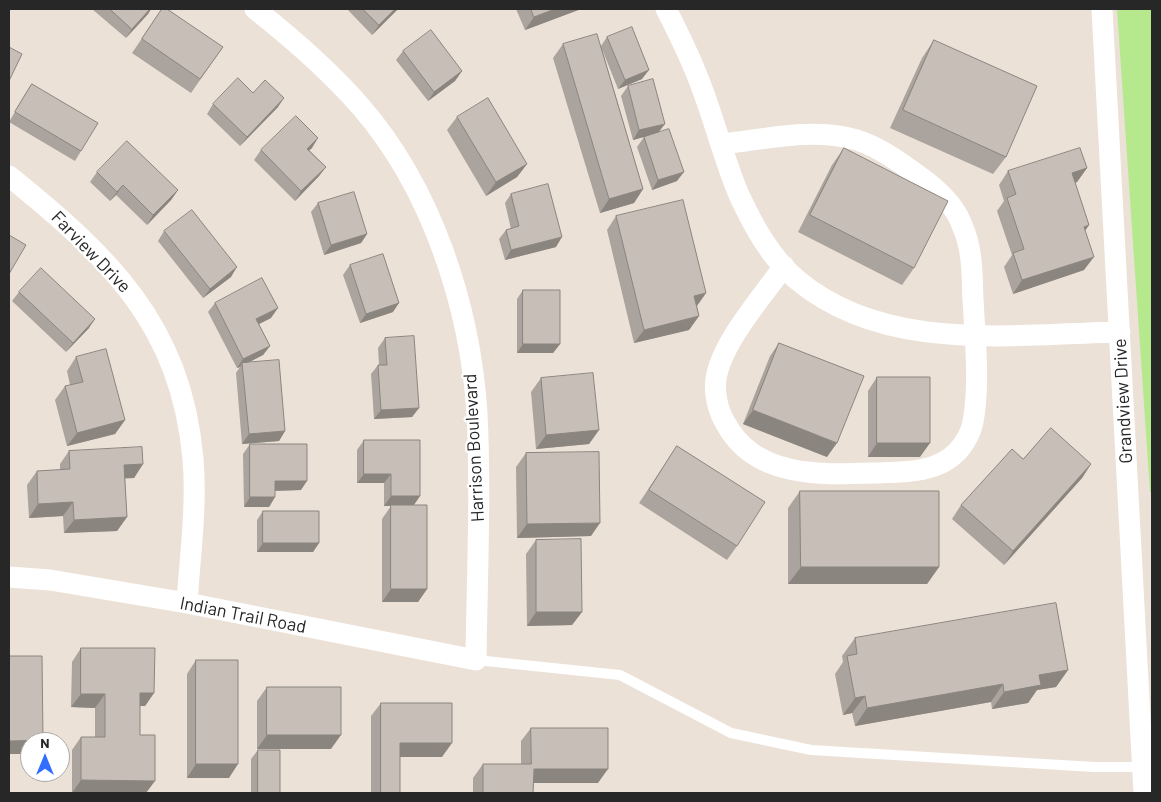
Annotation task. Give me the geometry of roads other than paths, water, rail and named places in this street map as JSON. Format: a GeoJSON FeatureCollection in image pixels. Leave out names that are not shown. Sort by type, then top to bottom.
{"type":"FeatureCollection","features":[{"type":"Feature","properties":{"kind":"street","name":"Harrison Boulevard"},"geometry":{"type":"LineString","coordinates":[[255,9],[319,62],[361,107],[399,159],[414,186],[439,241],[456,294],[468,342],[477,412],[479,486],[476,660]]}},
{"type":"Feature","properties":{"kind":"street"},"geometry":{"type":"LineString","coordinates":[[666,9],[703,90],[749,216],[762,238],[784,266],[815,294],[862,316],[887,325],[940,335],[1120,332]]}},
{"type":"Feature","properties":{"kind":"street","name":"Grandview Drive"},"geometry":{"type":"LineString","coordinates":[[1102,9],[1144,793]]}},
{"type":"Feature","properties":{"kind":"street"},"geometry":{"type":"LineString","coordinates":[[722,144],[812,135],[848,138],[866,144],[900,162],[931,185],[955,211],[969,243],[975,335],[976,390],[973,424],[963,445],[946,461],[932,468],[916,471],[827,475],[792,471],[774,466],[750,452],[730,432],[721,416],[716,398],[716,380],[720,362],[727,346],[784,266]]}},
{"type":"Feature","properties":{"kind":"street","name":"Farview Drive"},"geometry":{"type":"LineString","coordinates":[[9,176],[61,218],[99,254],[131,291],[156,328],[174,370],[187,414],[193,460],[188,603]]}},
{"type":"Feature","properties":{"kind":"street","name":"Indian Trail Road"},"geometry":{"type":"LineString","coordinates":[[9,576],[50,580],[188,603],[476,660]]}},
{"type":"Feature","properties":{"kind":"lane"},"geometry":{"type":"LineString","coordinates":[[476,660],[620,675],[731,733],[811,750],[1094,767],[1143,767]]}}]}
